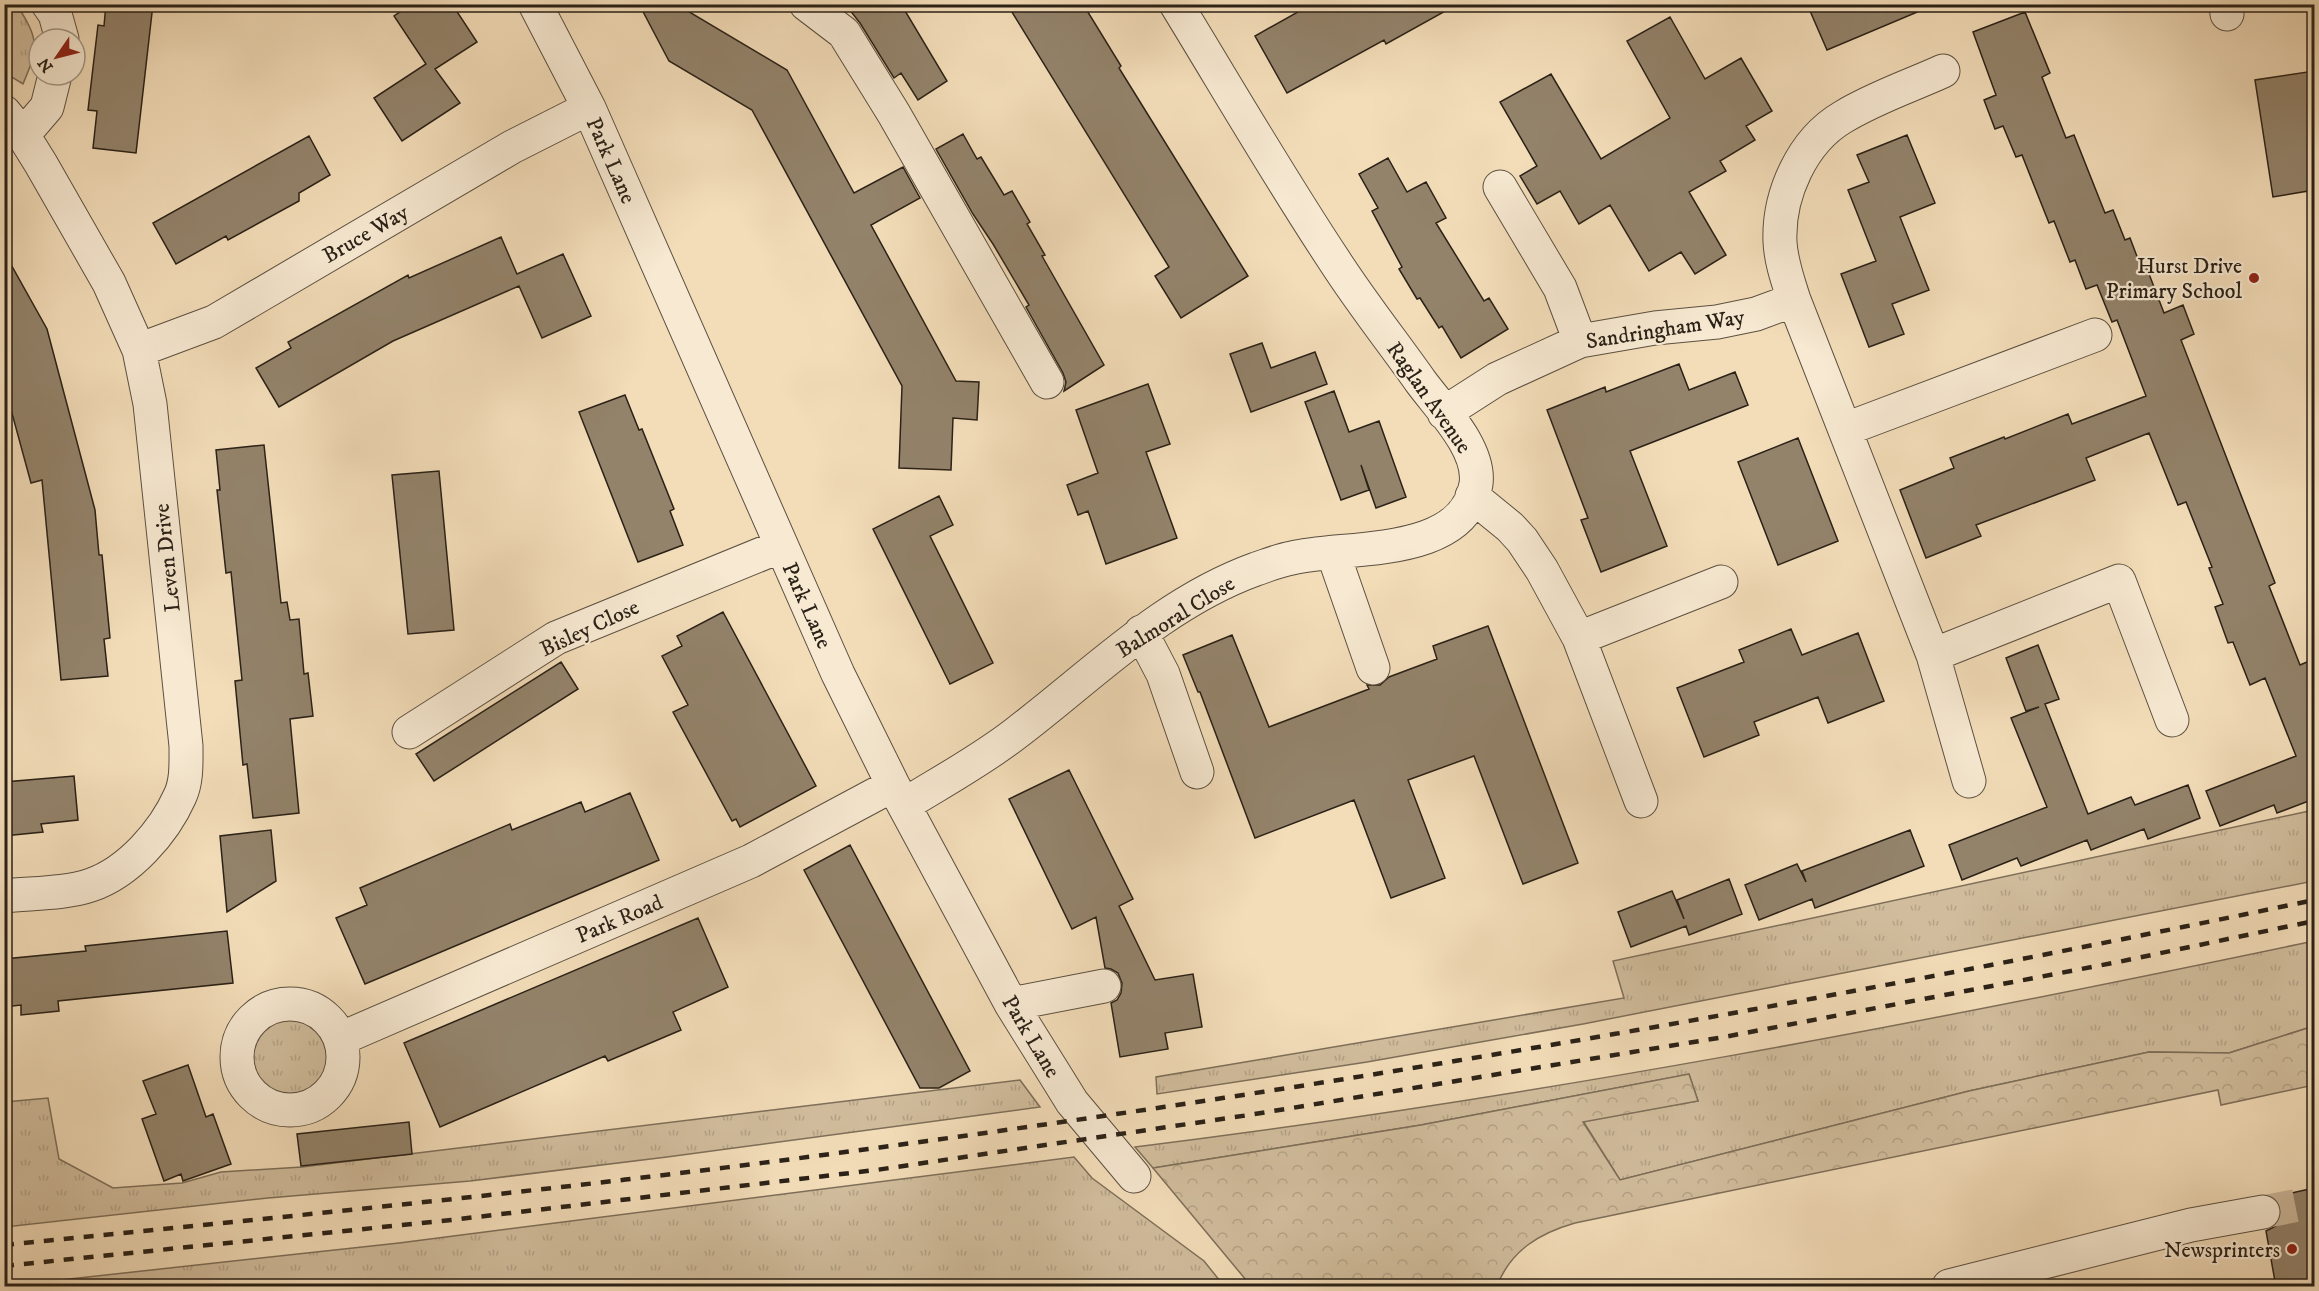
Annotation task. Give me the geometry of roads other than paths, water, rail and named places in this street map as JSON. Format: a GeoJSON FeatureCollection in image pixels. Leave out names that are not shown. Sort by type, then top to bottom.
{"type":"FeatureCollection","features":[{"type":"Feature","properties":{"kind":"street"},"geometry":{"type":"LineString","coordinates":[[48,4],[55,14],[59,27]]}},
{"type":"Feature","properties":{"kind":"street","name":"Park Lane"},"geometry":{"type":"LineString","coordinates":[[535,4],[589,108],[838,674],[899,795],[1011,1004],[1072,1102],[1134,1176]]}},
{"type":"Feature","properties":{"kind":"street"},"geometry":{"type":"LineString","coordinates":[[806,4],[844,33],[894,114],[1047,382]]}},
{"type":"Feature","properties":{"kind":"street","name":"Raglan Avenue"},"geometry":{"type":"LineString","coordinates":[[1176,4],[1334,260],[1466,440],[1476,465],[1476,483],[1472,496]]}},
{"type":"Feature","properties":{"kind":"street"},"geometry":{"type":"LineString","coordinates":[[1942,71],[1842,117],[1821,133],[1806,151],[1795,171],[1780,221],[1780,244],[1794,300],[1933,655],[1969,781]]}},
{"type":"Feature","properties":{"kind":"street","name":"Leven Drive"},"geometry":{"type":"LineString","coordinates":[[4,896],[70,889],[91,885],[108,877],[137,856],[162,826],[180,795],[185,772],[186,747],[150,404],[139,350],[110,284],[14,124],[47,107],[52,87]]}},
{"type":"Feature","properties":{"kind":"street","name":"Bruce Way"},"geometry":{"type":"LineString","coordinates":[[139,350],[214,322],[512,147],[589,108]]}},
{"type":"Feature","properties":{"kind":"street"},"geometry":{"type":"LineString","coordinates":[[1500,187],[1560,288],[1580,341]]}},
{"type":"Feature","properties":{"kind":"street","name":"Sandringham Way"},"geometry":{"type":"LineString","coordinates":[[1444,413],[1497,379],[1580,341],[1654,328],[1717,322],[1756,314],[1794,300]]}},
{"type":"Feature","properties":{"kind":"street"},"geometry":{"type":"LineString","coordinates":[[1846,429],[2095,335]]}},
{"type":"Feature","properties":{"kind":"street"},"geometry":{"type":"LineString","coordinates":[[1472,496],[1510,527],[1522,540],[1542,570],[1579,638],[1641,801]]}},
{"type":"Feature","properties":{"kind":"street","name":"Balmoral Close"},"geometry":{"type":"LineString","coordinates":[[899,795],[982,758],[1017,733],[1141,632],[1212,588],[1293,557],[1360,551],[1420,540],[1443,529],[1461,514],[1472,496]]}},
{"type":"Feature","properties":{"kind":"street","name":"Bisley Close"},"geometry":{"type":"LineString","coordinates":[[409,732],[556,639],[781,546]]}},
{"type":"Feature","properties":{"kind":"street"},"geometry":{"type":"LineString","coordinates":[[1333,553],[1373,668]]}},
{"type":"Feature","properties":{"kind":"street"},"geometry":{"type":"LineString","coordinates":[[1933,655],[2119,581],[2172,720]]}},
{"type":"Feature","properties":{"kind":"street"},"geometry":{"type":"LineString","coordinates":[[1579,638],[1722,582]]}},
{"type":"Feature","properties":{"kind":"street"},"geometry":{"type":"LineString","coordinates":[[1141,632],[1163,674],[1197,772]]}},
{"type":"Feature","properties":{"kind":"street","name":"Park Road"},"geometry":{"type":"LineString","coordinates":[[340,1039],[899,795]]}},
{"type":"Feature","properties":{"kind":"street"},"geometry":{"type":"LineString","coordinates":[[1011,1004],[1104,986]]}},
{"type":"Feature","properties":{"kind":"street"},"geometry":{"type":"LineString","coordinates":[[1949,1287],[2191,1225],[2263,1212]]}},
{"type":"Feature","properties":{"kind":"tunnel"},"geometry":{"type":"LineString","coordinates":[[2263,1212],[2314,1202]]}},
{"type":"Feature","properties":{"kind":"railway"},"geometry":{"type":"LineString","coordinates":[[4,1245],[437,1201],[653,1176],[868,1149],[1231,1097],[1594,1038],[1774,1006],[2135,937],[2314,900]]}},
{"type":"Feature","properties":{"kind":"railway"},"geometry":{"type":"LineString","coordinates":[[4,1266],[451,1220],[876,1170],[1249,1115],[1724,1037],[2118,962],[2314,921]]}},
{"type":"Feature","properties":{"kind":"place","name":"Hurst Drive Primary School"},"geometry":{"type":"Point","coordinates":[2254,278]}},
{"type":"Feature","properties":{"kind":"place","name":"Newsprinters"},"geometry":{"type":"Point","coordinates":[2292,1249]}}]}
